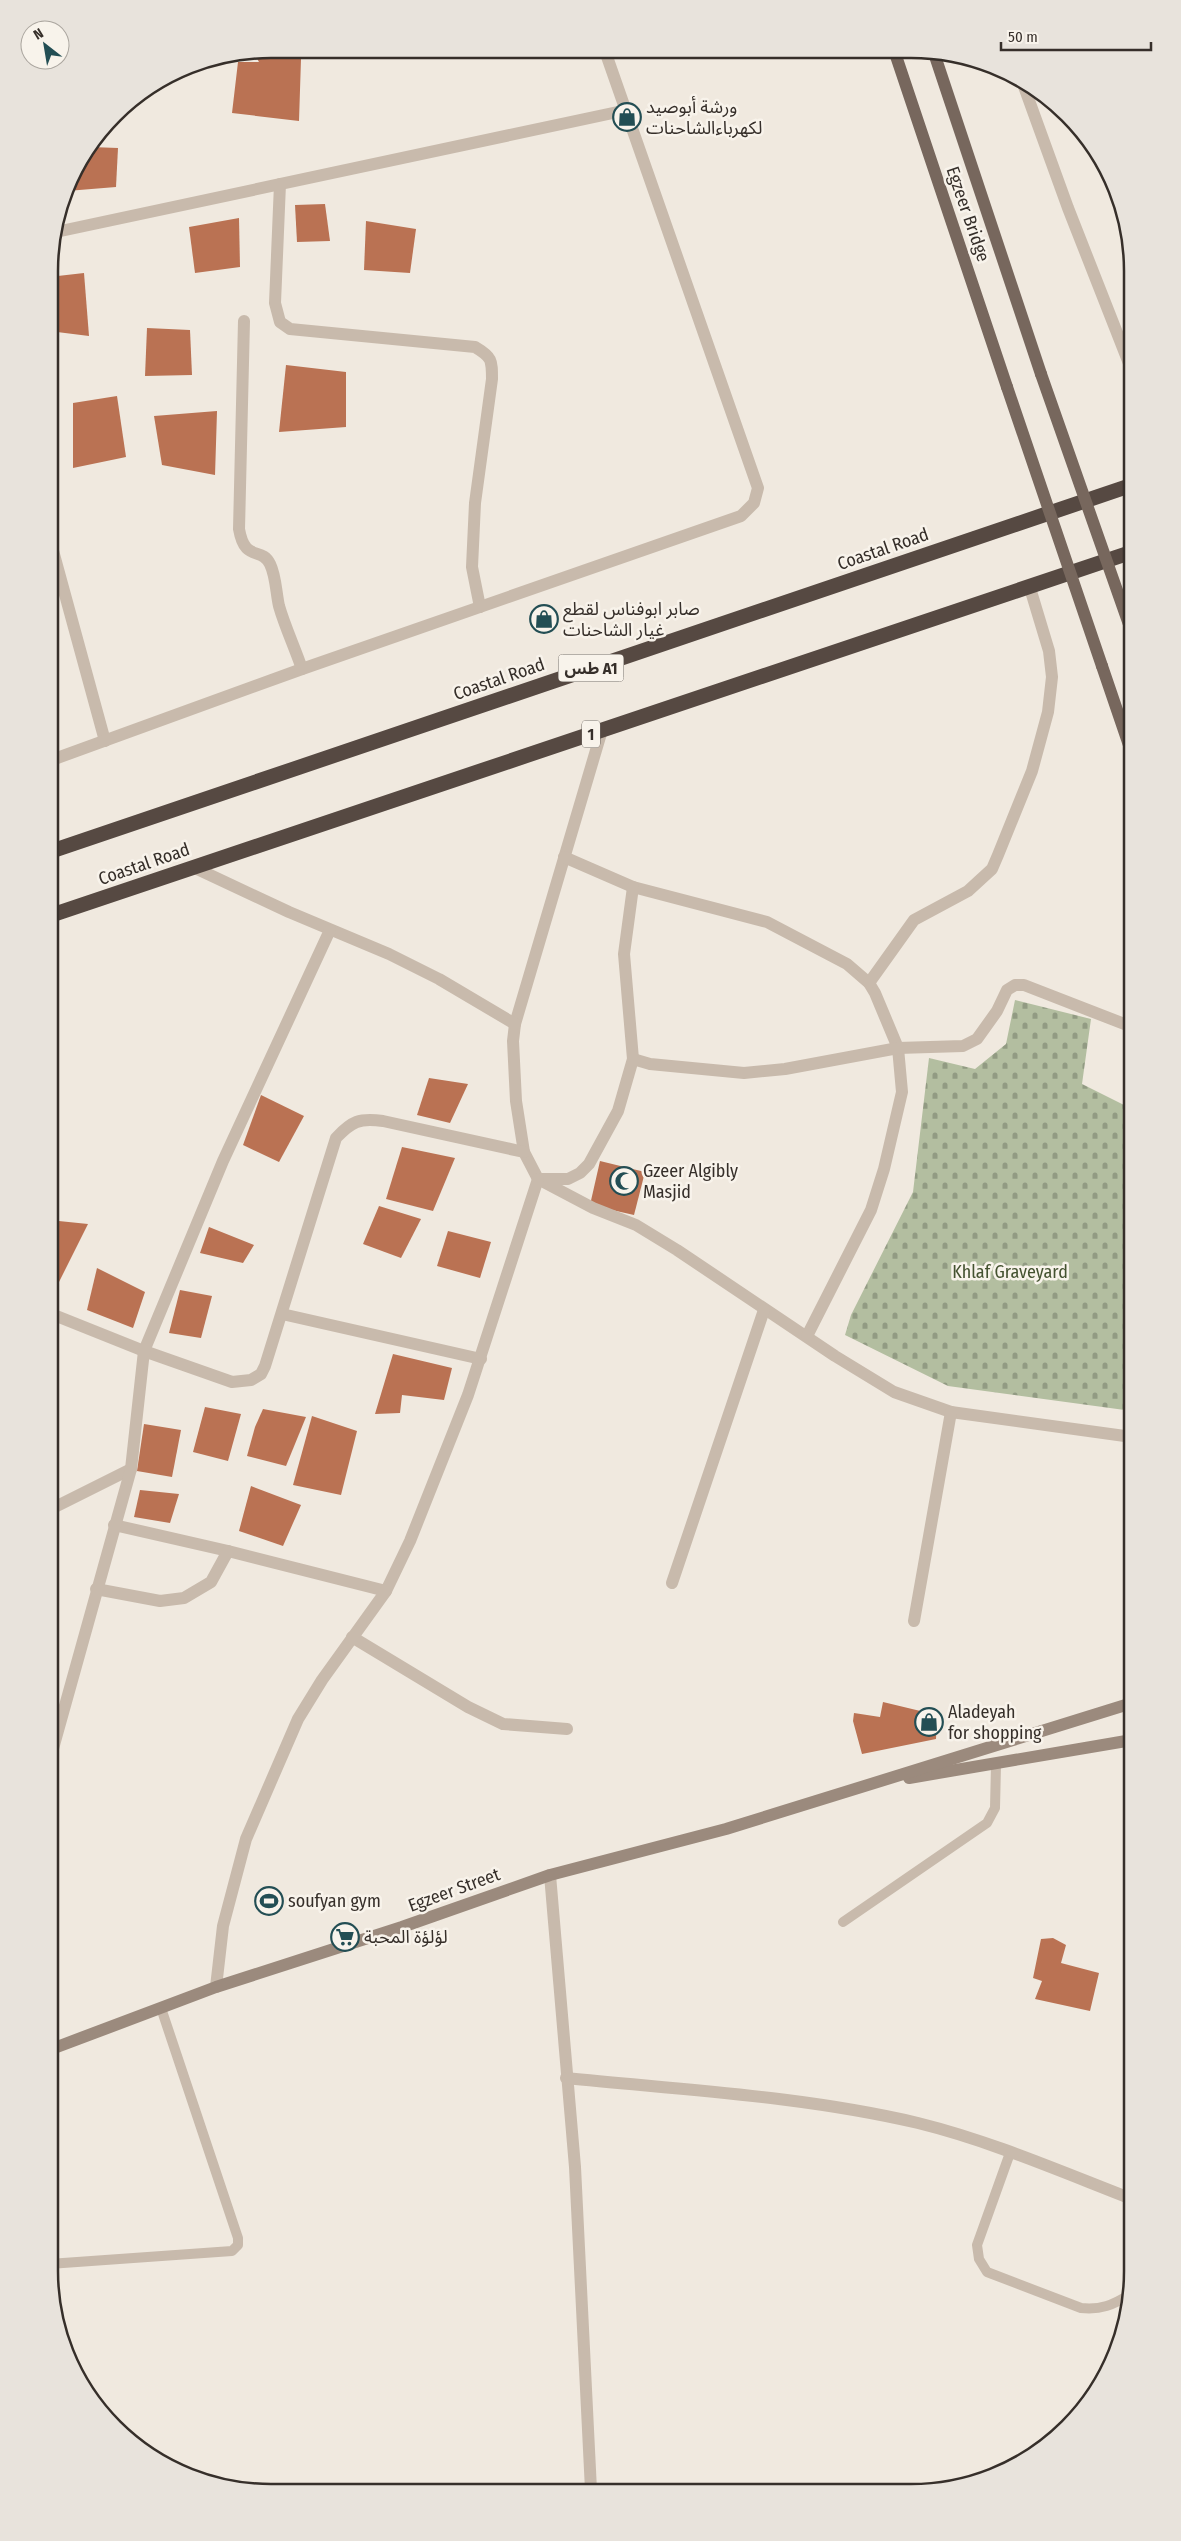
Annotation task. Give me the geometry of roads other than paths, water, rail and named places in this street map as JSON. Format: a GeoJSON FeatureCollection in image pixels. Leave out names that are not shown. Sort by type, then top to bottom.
{"type":"FeatureCollection","features":[{"type":"Feature","properties":{"kind":"highway","name":"Coastal Road"},"geometry":{"type":"LineString","coordinates":[[58,849],[1124,488]]}},
{"type":"Feature","properties":{"kind":"highway","name":"Coastal Road"},"geometry":{"type":"LineString","coordinates":[[58,913],[1030,588],[1124,555]]}},
{"type":"Feature","properties":{"kind":"main road","name":"Egzeer Bridge"},"geometry":{"type":"LineString","coordinates":[[897,58],[1124,731]]}},
{"type":"Feature","properties":{"kind":"main road","name":"Egzeer Bridge"},"geometry":{"type":"LineString","coordinates":[[936,59],[1041,374],[1124,610]]}},
{"type":"Feature","properties":{"kind":"street"},"geometry":{"type":"LineString","coordinates":[[58,758],[302,669],[741,516],[754,503],[758,488],[608,58]]}},
{"type":"Feature","properties":{"kind":"street"},"geometry":{"type":"LineString","coordinates":[[1026,91],[1068,208],[1124,351]]}},
{"type":"Feature","properties":{"kind":"street"},"geometry":{"type":"LineString","coordinates":[[62,231],[627,110]]}},
{"type":"Feature","properties":{"kind":"street"},"geometry":{"type":"LineString","coordinates":[[280,184],[275,303],[280,322],[290,329],[475,347],[487,354],[492,362],[492,379],[475,503],[472,567],[480,607]]}},
{"type":"Feature","properties":{"kind":"street"},"geometry":{"type":"LineString","coordinates":[[244,321],[239,529],[241,544],[248,551],[261,556],[270,563],[280,607],[302,669]]}},
{"type":"Feature","properties":{"kind":"street"},"geometry":{"type":"LineString","coordinates":[[58,569],[105,741]]}},
{"type":"Feature","properties":{"kind":"street"},"geometry":{"type":"LineString","coordinates":[[868,983],[914,920],[968,891],[992,869],[998,855],[1032,771],[1048,712],[1052,677],[1049,652],[1030,588]]}},
{"type":"Feature","properties":{"kind":"street"},"geometry":{"type":"LineString","coordinates":[[602,730],[515,1024],[513,1041],[516,1101],[524,1152],[538,1178],[593,1208],[636,1225],[677,1250],[835,1356],[894,1392],[951,1412],[1124,1436]]}},
{"type":"Feature","properties":{"kind":"street"},"geometry":{"type":"LineString","coordinates":[[564,857],[632,887],[767,922],[847,964],[868,983],[893,1032],[898,1048],[902,1092],[884,1169],[871,1210],[807,1336]]}},
{"type":"Feature","properties":{"kind":"street"},"geometry":{"type":"LineString","coordinates":[[193,867],[330,930],[389,954],[439,979],[515,1024]]}},
{"type":"Feature","properties":{"kind":"street"},"geometry":{"type":"LineString","coordinates":[[538,1178],[568,1179],[580,1173],[589,1164],[618,1111],[632,1060],[624,954],[632,887]]}},
{"type":"Feature","properties":{"kind":"street"},"geometry":{"type":"LineString","coordinates":[[58,1730],[131,1469],[144,1351],[224,1161],[330,930]]}},
{"type":"Feature","properties":{"kind":"street"},"geometry":{"type":"LineString","coordinates":[[632,1060],[650,1064],[744,1073],[785,1069],[898,1048],[971,1044],[977,1039],[997,1010],[1007,990],[1015,985],[1024,985],[1124,1024]]}},
{"type":"Feature","properties":{"kind":"street"},"geometry":{"type":"LineString","coordinates":[[58,1318],[144,1351],[232,1382],[251,1380],[260,1374],[265,1366],[336,1138],[350,1123],[368,1119],[383,1121],[524,1152]]}},
{"type":"Feature","properties":{"kind":"street"},"geometry":{"type":"LineString","coordinates":[[216,1988],[223,1926],[246,1839],[298,1719],[352,1637],[386,1591],[410,1541],[481,1359],[538,1178]]}},
{"type":"Feature","properties":{"kind":"street"},"geometry":{"type":"LineString","coordinates":[[672,1583],[764,1310]]}},
{"type":"Feature","properties":{"kind":"street"},"geometry":{"type":"LineString","coordinates":[[282,1314],[481,1359]]}},
{"type":"Feature","properties":{"kind":"street"},"geometry":{"type":"LineString","coordinates":[[914,1621],[951,1412]]}},
{"type":"Feature","properties":{"kind":"street"},"geometry":{"type":"LineString","coordinates":[[58,1506],[131,1469]]}},
{"type":"Feature","properties":{"kind":"street"},"geometry":{"type":"LineString","coordinates":[[114,1525],[228,1551],[386,1591]]}},
{"type":"Feature","properties":{"kind":"street"},"geometry":{"type":"LineString","coordinates":[[96,1589],[160,1601],[184,1598],[211,1582],[228,1551]]}},
{"type":"Feature","properties":{"kind":"street"},"geometry":{"type":"LineString","coordinates":[[352,1637],[468,1708],[503,1724],[567,1729]]}},
{"type":"Feature","properties":{"kind":"street","name":"Egzeer Street"},"geometry":{"type":"LineString","coordinates":[[58,2047],[216,1988],[402,1927],[550,1875],[726,1829],[876,1783],[968,1752],[1124,1705]]}},
{"type":"Feature","properties":{"kind":"street","name":"Egzeer Street"},"geometry":{"type":"LineString","coordinates":[[876,1783],[996,1765],[1124,1741]]}},
{"type":"Feature","properties":{"kind":"street"},"geometry":{"type":"LineString","coordinates":[[550,1875],[575,2167],[591,2484]]}},
{"type":"Feature","properties":{"kind":"street"},"geometry":{"type":"LineString","coordinates":[[566,2078],[826,2106],[918,2124],[1010,2152],[1124,2196]]}},
{"type":"Feature","properties":{"kind":"lane"},"geometry":{"type":"LineString","coordinates":[[843,1922],[987,1823],[994,1808],[996,1765]]}},
{"type":"Feature","properties":{"kind":"lane"},"geometry":{"type":"LineString","coordinates":[[58,2263],[232,2251],[238,2245],[238,2238],[161,2008]]}},
{"type":"Feature","properties":{"kind":"lane"},"geometry":{"type":"LineString","coordinates":[[1010,2152],[977,2245],[979,2259],[987,2272],[1081,2308],[1096,2310],[1111,2306],[1122,2300]]}},
{"type":"Feature","properties":{"kind":"place","name":"ورشة أبوصيد لكهرباءالشاحنات"},"geometry":{"type":"Point","coordinates":[627,117]}},
{"type":"Feature","properties":{"kind":"place","name":"صابر ابوفناس لقطع غيار الشاحنات"},"geometry":{"type":"Point","coordinates":[544,619]}},
{"type":"Feature","properties":{"kind":"place","name":"Gzeer Algibly Masjid"},"geometry":{"type":"Point","coordinates":[624,1181]}},
{"type":"Feature","properties":{"kind":"place","name":"Aladeyah for shopping"},"geometry":{"type":"Point","coordinates":[929,1722]}},
{"type":"Feature","properties":{"kind":"place","name":"soufyan gym"},"geometry":{"type":"Point","coordinates":[269,1901]}},
{"type":"Feature","properties":{"kind":"place","name":"لؤلؤة المحبة"},"geometry":{"type":"Point","coordinates":[345,1937]}},
{"type":"Feature","properties":{"kind":"park label","name":"Khlaf Graveyard"},"geometry":{"type":"Point","coordinates":[1010,1272]}}]}
